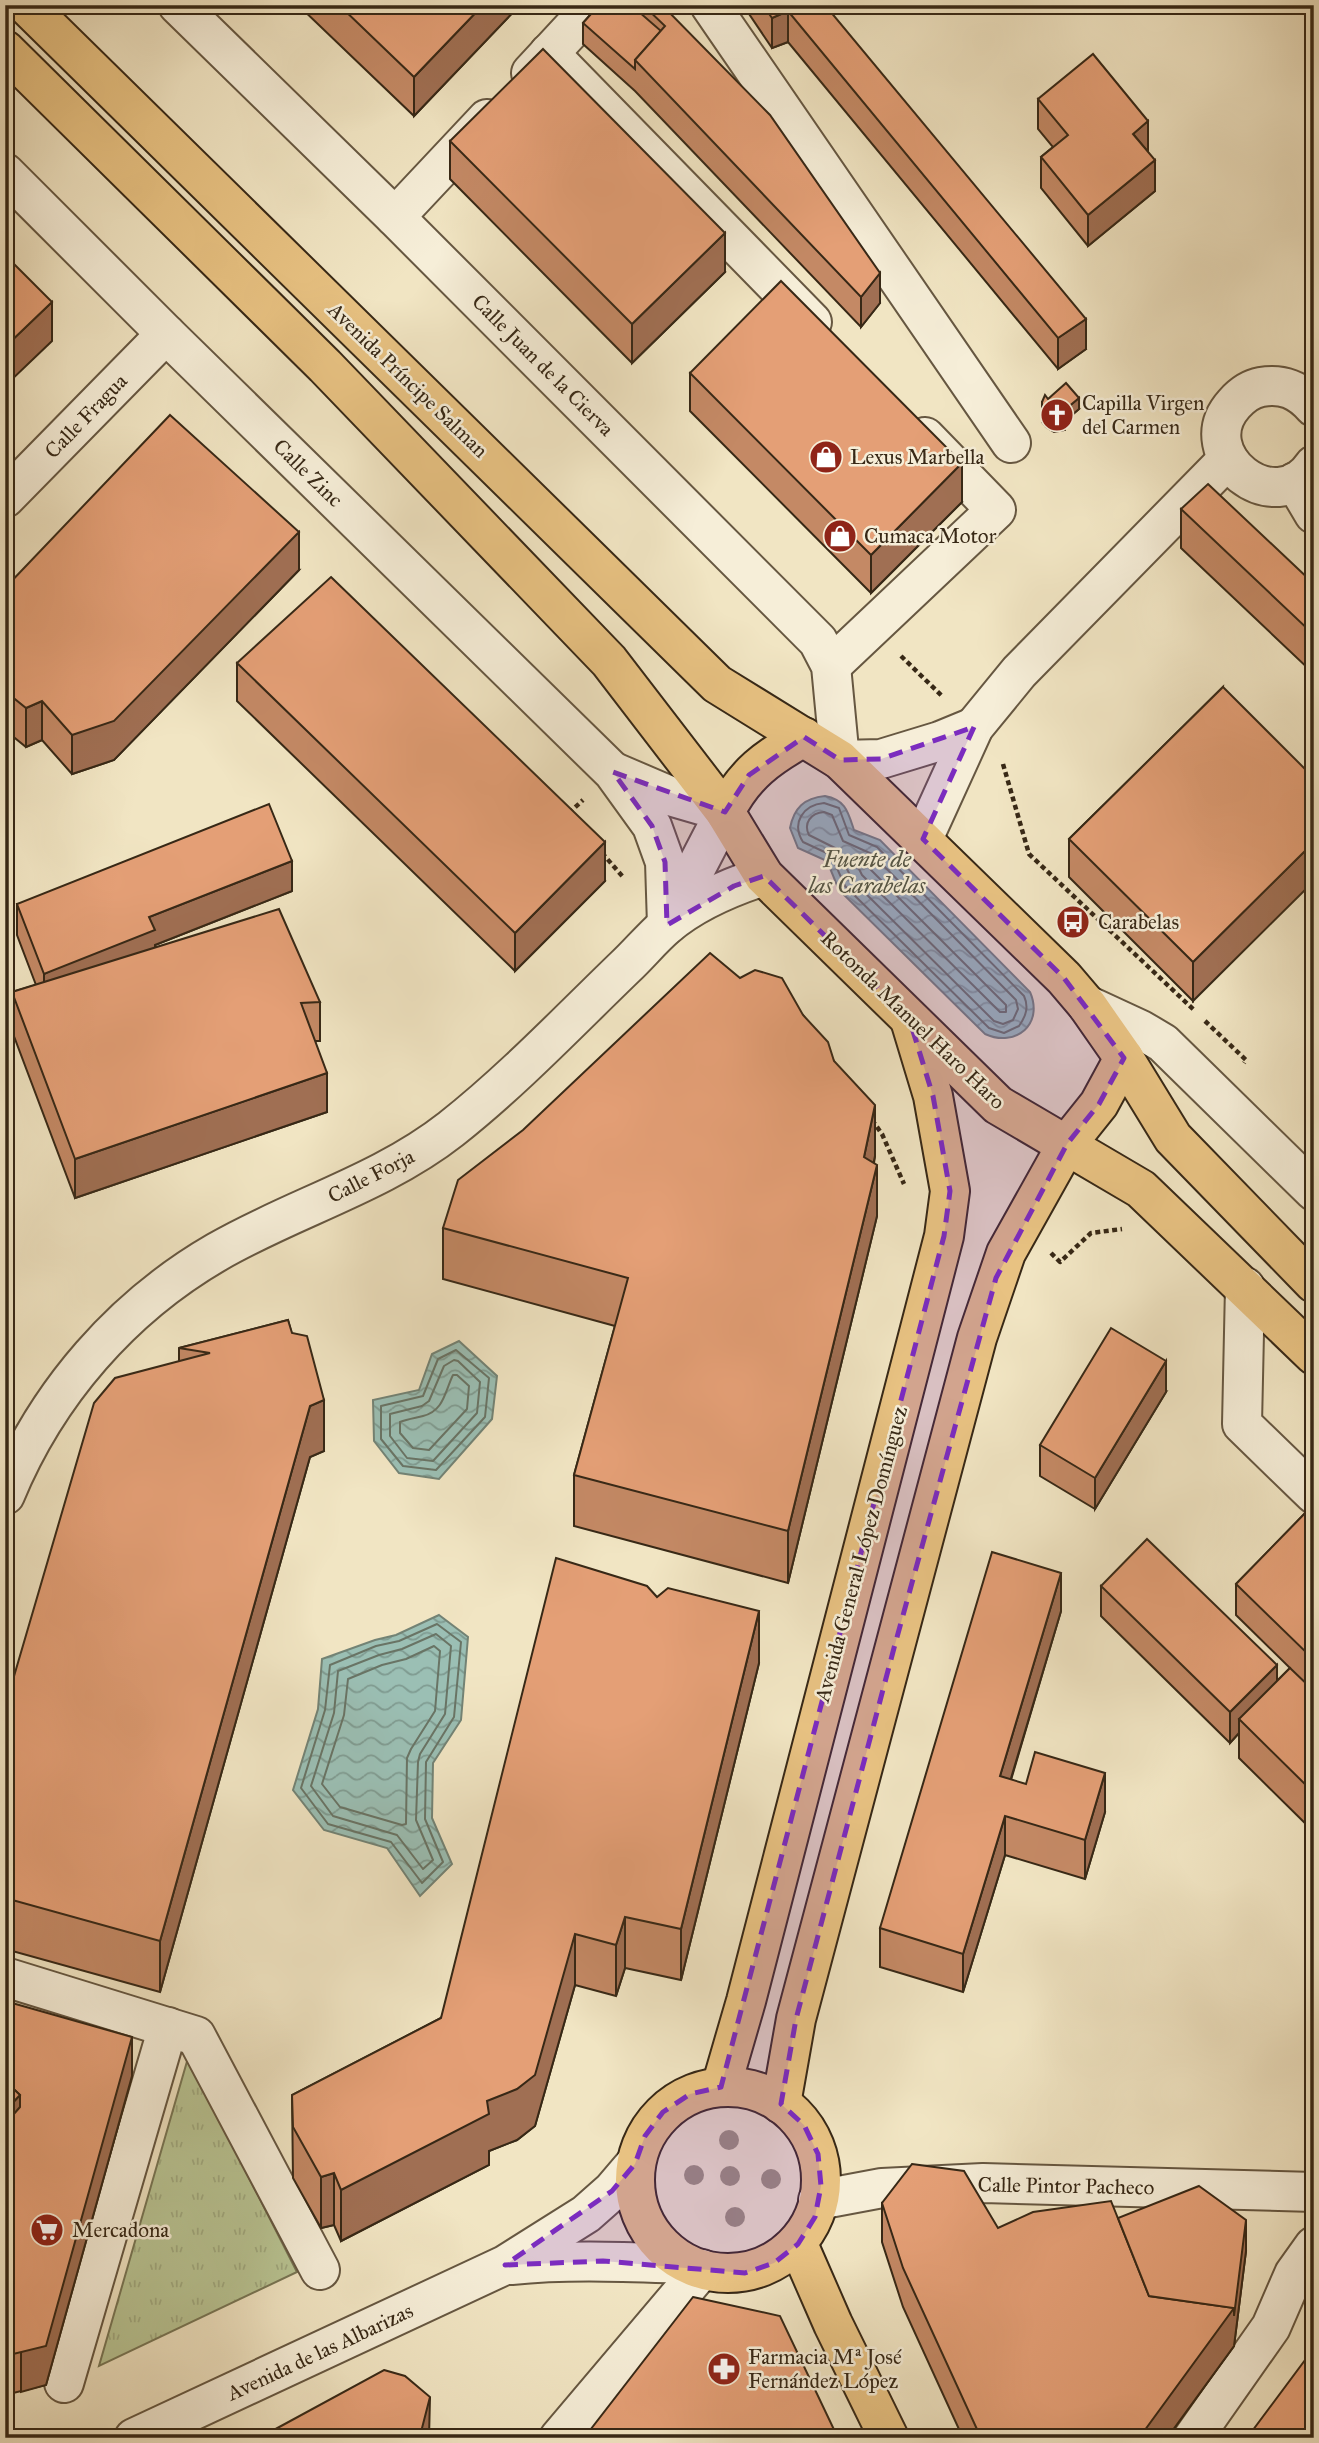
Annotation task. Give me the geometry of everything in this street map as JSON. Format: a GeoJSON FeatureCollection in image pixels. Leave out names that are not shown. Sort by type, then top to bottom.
{"type":"FeatureCollection","features":[{"type":"Feature","properties":{"kind":"main road","name":"Avenida Príncipe Salman"},"geometry":{"type":"LineString","coordinates":[[26,5],[717,684],[804,737]]}},
{"type":"Feature","properties":{"kind":"main road"},"geometry":{"type":"LineString","coordinates":[[5,50],[325,366],[609,661],[725,812],[749,775],[776,753],[804,737],[840,760],[1064,978],[1087,1005],[1124,1058],[1173,1138],[1314,1283]]}},
{"type":"Feature","properties":{"kind":"main road","name":"Rotonda Manuel Haro Haro"},"geometry":{"type":"LineString","coordinates":[[725,812],[764,876],[998,1105],[1141,1189],[1314,1355]]}},
{"type":"Feature","properties":{"kind":"main road","name":"Avenida General López Domínguez"},"geometry":{"type":"LineString","coordinates":[[721,2087],[747,2001],[944,1236],[950,1191],[933,1096],[909,1018]]}},
{"type":"Feature","properties":{"kind":"main road"},"geometry":{"type":"LineString","coordinates":[[781,2104],[796,2019],[977,1338],[996,1278],[1006,1253],[1067,1144],[1099,1104],[1124,1058]]}},
{"type":"Feature","properties":{"kind":"main road"},"geometry":{"type":"LineString","coordinates":[[721,2087],[753,2090],[781,2104],[804,2126],[818,2154],[821,2186],[815,2217],[798,2244],[774,2263],[746,2273],[716,2273],[695,2267],[663,2247],[645,2222],[635,2194],[635,2164],[645,2136],[663,2112],[690,2094],[721,2087]]}},
{"type":"Feature","properties":{"kind":"main road"},"geometry":{"type":"LineString","coordinates":[[798,2244],[833,2324],[889,2438]]}},
{"type":"Feature","properties":{"kind":"street"},"geometry":{"type":"LineString","coordinates":[[395,217],[594,5]]}},
{"type":"Feature","properties":{"kind":"street"},"geometry":{"type":"LineString","coordinates":[[710,5],[1011,443]]}},
{"type":"Feature","properties":{"kind":"street","name":"Calle Juan de la Cierva"},"geometry":{"type":"LineString","coordinates":[[199,13],[395,217],[818,640],[831,666],[840,760]]}},
{"type":"Feature","properties":{"kind":"street"},"geometry":{"type":"LineString","coordinates":[[549,54],[841,351]]}},
{"type":"Feature","properties":{"kind":"street","name":"Calle Zinc"},"geometry":{"type":"LineString","coordinates":[[5,173],[613,772],[652,827],[665,862],[667,925]]}},
{"type":"Feature","properties":{"kind":"street","name":"Calle Fragua"},"geometry":{"type":"LineString","coordinates":[[5,498],[166,334]]}},
{"type":"Feature","properties":{"kind":"street"},"geometry":{"type":"LineString","coordinates":[[1307,487],[1264,486],[1249,481],[1237,472],[1228,460],[1222,443],[1223,426],[1229,410],[1241,397],[1256,388],[1272,385],[1290,388],[1311,397]]}},
{"type":"Feature","properties":{"kind":"street"},"geometry":{"type":"LineString","coordinates":[[831,666],[996,510],[899,411]]}},
{"type":"Feature","properties":{"kind":"street"},"geometry":{"type":"LineString","coordinates":[[923,839],[974,727],[1020,672],[1228,460]]}},
{"type":"Feature","properties":{"kind":"street"},"geometry":{"type":"LineString","coordinates":[[840,760],[881,759],[940,741],[974,727]]}},
{"type":"Feature","properties":{"kind":"street","name":"Calle Zinc"},"geometry":{"type":"LineString","coordinates":[[613,772],[670,796],[725,812]]}},
{"type":"Feature","properties":{"kind":"street"},"geometry":{"type":"LineString","coordinates":[[667,925],[725,812]]}},
{"type":"Feature","properties":{"kind":"street","name":"Calle Forja"},"geometry":{"type":"LineString","coordinates":[[5,1495],[52,1405],[107,1339],[155,1293],[218,1252],[410,1159],[451,1129],[511,1077],[667,925],[698,904],[734,886],[764,876]]}},
{"type":"Feature","properties":{"kind":"street"},"geometry":{"type":"LineString","coordinates":[[1087,1005],[1163,1043],[1314,1191]]}},
{"type":"Feature","properties":{"kind":"street"},"geometry":{"type":"LineString","coordinates":[[1245,1287],[1242,1424],[1314,1494]]}},
{"type":"Feature","properties":{"kind":"street"},"geometry":{"type":"LineString","coordinates":[[5,1977],[196,2036],[320,2270]]}},
{"type":"Feature","properties":{"kind":"street"},"geometry":{"type":"LineString","coordinates":[[64,2383],[168,2027]]}},
{"type":"Feature","properties":{"kind":"street","name":"Avenida de las Albarizas"},"geometry":{"type":"LineString","coordinates":[[134,2438],[505,2265],[586,2214],[612,2191],[635,2164]]}},
{"type":"Feature","properties":{"kind":"street","name":"Calle Pintor Pacheco"},"geometry":{"type":"LineString","coordinates":[[818,2200],[882,2188],[983,2183],[1314,2192]]}},
{"type":"Feature","properties":{"kind":"street"},"geometry":{"type":"LineString","coordinates":[[1194,2438],[1271,2327],[1294,2274],[1314,2246]]}},
{"type":"Feature","properties":{"kind":"street","name":"Avenida de las Albarizas"},"geometry":{"type":"LineString","coordinates":[[505,2265],[552,2260],[588,2260],[695,2267]]}},
{"type":"Feature","properties":{"kind":"street"},"geometry":{"type":"LineString","coordinates":[[559,2438],[695,2267]]}},
{"type":"Feature","properties":{"kind":"path"},"geometry":{"type":"LineString","coordinates":[[974,727],[1000,753],[1029,854],[1247,1060],[1215,1093]]}},
{"type":"Feature","properties":{"kind":"path"},"geometry":{"type":"LineString","coordinates":[[567,816],[613,772]]}},
{"type":"Feature","properties":{"kind":"path"},"geometry":{"type":"LineString","coordinates":[[594,845],[667,925]]}},
{"type":"Feature","properties":{"kind":"path"},"geometry":{"type":"LineString","coordinates":[[867,1114],[882,1134],[908,1193],[950,1191]]}},
{"type":"Feature","properties":{"kind":"path"},"geometry":{"type":"LineString","coordinates":[[1021,1227],[1060,1262],[1091,1233],[1122,1230],[1141,1189]]}},
{"type":"Feature","properties":{"kind":"highlighted area"},"geometry":{"type":"Polygon","coordinates":[[[974,727],[923,839],[1064,978],[1124,1058],[1099,1104],[1067,1144],[996,1278],[894,1648],[796,2019],[781,2104],[804,2125],[818,2154],[821,2186],[815,2217],[798,2244],[774,2263],[745,2273],[603,2261],[505,2265],[612,2191],[635,2164],[645,2136],[663,2112],[690,2094],[721,2087],[944,1236],[950,1191],[933,1096],[909,1018],[764,876],[734,886],[667,925],[665,862],[652,826],[613,772],[725,812],[749,775],[804,737],[840,760],[881,759],[974,727]]]}},
{"type":"Feature","properties":{"kind":"green space"},"geometry":{"type":"Polygon","coordinates":[[[188,2058],[297,2272],[99,2366],[188,2058]]]}},
{"type":"Feature","properties":{"kind":"water","name":"Fuente de las Carabelas"},"geometry":{"type":"Polygon","coordinates":[[[825,796],[842,804],[854,830],[880,840],[1030,992],[1033,1014],[1024,1030],[1007,1038],[985,1034],[839,890],[827,861],[798,848],[790,828],[794,815],[801,805],[811,799],[825,796]]]}},
{"type":"Feature","properties":{"kind":"water"},"geometry":{"type":"Polygon","coordinates":[[[459,1341],[497,1376],[492,1419],[439,1479],[399,1473],[374,1441],[373,1400],[419,1390],[432,1354],[459,1341]]]}},
{"type":"Feature","properties":{"kind":"water"},"geometry":{"type":"Polygon","coordinates":[[[439,1615],[468,1637],[461,1720],[433,1763],[432,1818],[452,1864],[420,1896],[387,1848],[324,1830],[293,1790],[318,1709],[322,1659],[396,1635],[439,1615]]]}},
{"type":"Feature","properties":{"kind":"building"},"geometry":{"type":"Polygon","coordinates":[[[339,5],[483,5],[414,77],[339,5]]]}},
{"type":"Feature","properties":{"kind":"building"},"geometry":{"type":"Polygon","coordinates":[[[599,5],[631,5],[661,31],[635,60],[635,69],[583,23],[599,5]]]}},
{"type":"Feature","properties":{"kind":"building"},"geometry":{"type":"Polygon","coordinates":[[[643,5],[662,5],[770,115],[880,273],[861,297],[635,60],[665,26],[643,5]]]}},
{"type":"Feature","properties":{"kind":"building"},"geometry":{"type":"Polygon","coordinates":[[[763,5],[825,5],[1086,319],[1058,338],[788,11],[772,18],[763,5]]]}},
{"type":"Feature","properties":{"kind":"building"},"geometry":{"type":"Polygon","coordinates":[[[543,49],[725,233],[632,324],[450,141],[543,49]]]}},
{"type":"Feature","properties":{"kind":"building"},"geometry":{"type":"Polygon","coordinates":[[[1093,54],[1148,121],[1133,134],[1155,160],[1088,215],[1041,157],[1068,135],[1038,99],[1093,54]]]}},
{"type":"Feature","properties":{"kind":"building"},"geometry":{"type":"Polygon","coordinates":[[[5,255],[52,302],[5,347],[5,255]]]}},
{"type":"Feature","properties":{"kind":"building","name":"Lexus Marbella"},"geometry":{"type":"Polygon","coordinates":[[[781,281],[962,463],[871,555],[690,373],[781,281]]]}},
{"type":"Feature","properties":{"kind":"building"},"geometry":{"type":"Polygon","coordinates":[[[1066,383],[1079,398],[1061,413],[1065,419],[1054,421],[1042,411],[1042,402],[1045,395],[1048,399],[1066,383]]]}},
{"type":"Feature","properties":{"kind":"building"},"geometry":{"type":"Polygon","coordinates":[[[170,415],[299,532],[114,721],[72,735],[42,701],[26,708],[5,691],[5,588],[170,415]]]}},
{"type":"Feature","properties":{"kind":"building"},"geometry":{"type":"Polygon","coordinates":[[[1208,484],[1314,584],[1314,635],[1181,509],[1208,484]]]}},
{"type":"Feature","properties":{"kind":"building"},"geometry":{"type":"Polygon","coordinates":[[[331,577],[605,842],[515,933],[237,663],[331,577]]]}},
{"type":"Feature","properties":{"kind":"building"},"geometry":{"type":"Polygon","coordinates":[[[1223,687],[1314,778],[1314,842],[1193,962],[1069,839],[1223,687]]]}},
{"type":"Feature","properties":{"kind":"building"},"geometry":{"type":"Polygon","coordinates":[[[269,804],[292,861],[149,917],[155,930],[44,974],[17,904],[269,804]]]}},
{"type":"Feature","properties":{"kind":"building"},"geometry":{"type":"Polygon","coordinates":[[[279,909],[320,1002],[301,1003],[327,1073],[75,1159],[12,992],[279,909]]]}},
{"type":"Feature","properties":{"kind":"building"},"geometry":{"type":"Polygon","coordinates":[[[710,953],[740,978],[755,970],[782,978],[803,1015],[828,1042],[834,1061],[875,1105],[864,1157],[877,1165],[788,1531],[574,1475],[628,1278],[443,1228],[458,1180],[523,1130],[710,953]]]}},
{"type":"Feature","properties":{"kind":"building"},"geometry":{"type":"Polygon","coordinates":[[[288,1320],[292,1333],[307,1336],[324,1400],[310,1406],[160,1941],[5,1898],[5,1707],[94,1403],[115,1378],[210,1353],[179,1348],[288,1320]]]}},
{"type":"Feature","properties":{"kind":"building"},"geometry":{"type":"Polygon","coordinates":[[[1111,1328],[1166,1361],[1095,1478],[1040,1445],[1111,1328]]]}},
{"type":"Feature","properties":{"kind":"building"},"geometry":{"type":"Polygon","coordinates":[[[1314,1504],[1314,1660],[1236,1584],[1314,1504]]]}},
{"type":"Feature","properties":{"kind":"building"},"geometry":{"type":"Polygon","coordinates":[[[1147,1539],[1277,1665],[1230,1712],[1101,1586],[1147,1539]]]}},
{"type":"Feature","properties":{"kind":"building"},"geometry":{"type":"Polygon","coordinates":[[[992,1552],[1061,1573],[1000,1776],[1026,1784],[1035,1752],[1105,1773],[1085,1840],[1005,1816],[963,1954],[880,1928],[992,1552]]]}},
{"type":"Feature","properties":{"kind":"building"},"geometry":{"type":"Polygon","coordinates":[[[556,1558],[647,1586],[657,1597],[668,1588],[759,1611],[681,1929],[625,1917],[616,1945],[575,1934],[535,2075],[517,2089],[487,2101],[489,2114],[341,2190],[334,2173],[321,2177],[293,2127],[292,2095],[441,2018],[556,1558]]]}},
{"type":"Feature","properties":{"kind":"building"},"geometry":{"type":"Polygon","coordinates":[[[1290,1668],[1314,1691],[1314,1793],[1239,1719],[1290,1668]]]}},
{"type":"Feature","properties":{"kind":"building","name":"Mercadona"},"geometry":{"type":"Polygon","coordinates":[[[5,2001],[132,2037],[46,2346],[5,2356],[5,2124],[20,2107],[20,2095],[5,2081],[5,2001]]]}},
{"type":"Feature","properties":{"kind":"building"},"geometry":{"type":"Polygon","coordinates":[[[5,2081],[20,2095],[5,2111],[5,2081]]]}},
{"type":"Feature","properties":{"kind":"building"},"geometry":{"type":"Polygon","coordinates":[[[912,2164],[964,2171],[998,2228],[1033,2212],[1111,2201],[1149,2296],[1234,2308],[1139,2438],[981,2438],[903,2268],[882,2203],[912,2164]]]}},
{"type":"Feature","properties":{"kind":"building"},"geometry":{"type":"Polygon","coordinates":[[[1199,2186],[1246,2220],[1234,2316],[1234,2308],[1149,2296],[1118,2218],[1199,2186]]]}},
{"type":"Feature","properties":{"kind":"building"},"geometry":{"type":"Polygon","coordinates":[[[693,2297],[780,2316],[838,2438],[584,2438],[693,2297]]]}},
{"type":"Feature","properties":{"kind":"building"},"geometry":{"type":"Polygon","coordinates":[[[1314,2348],[1314,2438],[1247,2438],[1314,2348]]]}},
{"type":"Feature","properties":{"kind":"building"},"geometry":{"type":"Polygon","coordinates":[[[384,2370],[405,2376],[430,2397],[421,2432],[415,2438],[259,2438],[384,2370]]]}},
{"type":"Feature","properties":{"kind":"place","name":"Capilla Virgen del Carmen"},"geometry":{"type":"Point","coordinates":[1057,415]}},
{"type":"Feature","properties":{"kind":"place","name":"Lexus Marbella"},"geometry":{"type":"Point","coordinates":[826,457]}},
{"type":"Feature","properties":{"kind":"place","name":"Cumaca Motor"},"geometry":{"type":"Point","coordinates":[840,536]}},
{"type":"Feature","properties":{"kind":"place","name":"Carabelas"},"geometry":{"type":"Point","coordinates":[1073,922]}},
{"type":"Feature","properties":{"kind":"place","name":"Mercadona"},"geometry":{"type":"Point","coordinates":[47,2230]}},
{"type":"Feature","properties":{"kind":"place","name":"Farmacia Mª José Fernández López"},"geometry":{"type":"Point","coordinates":[724,2369]}}]}
